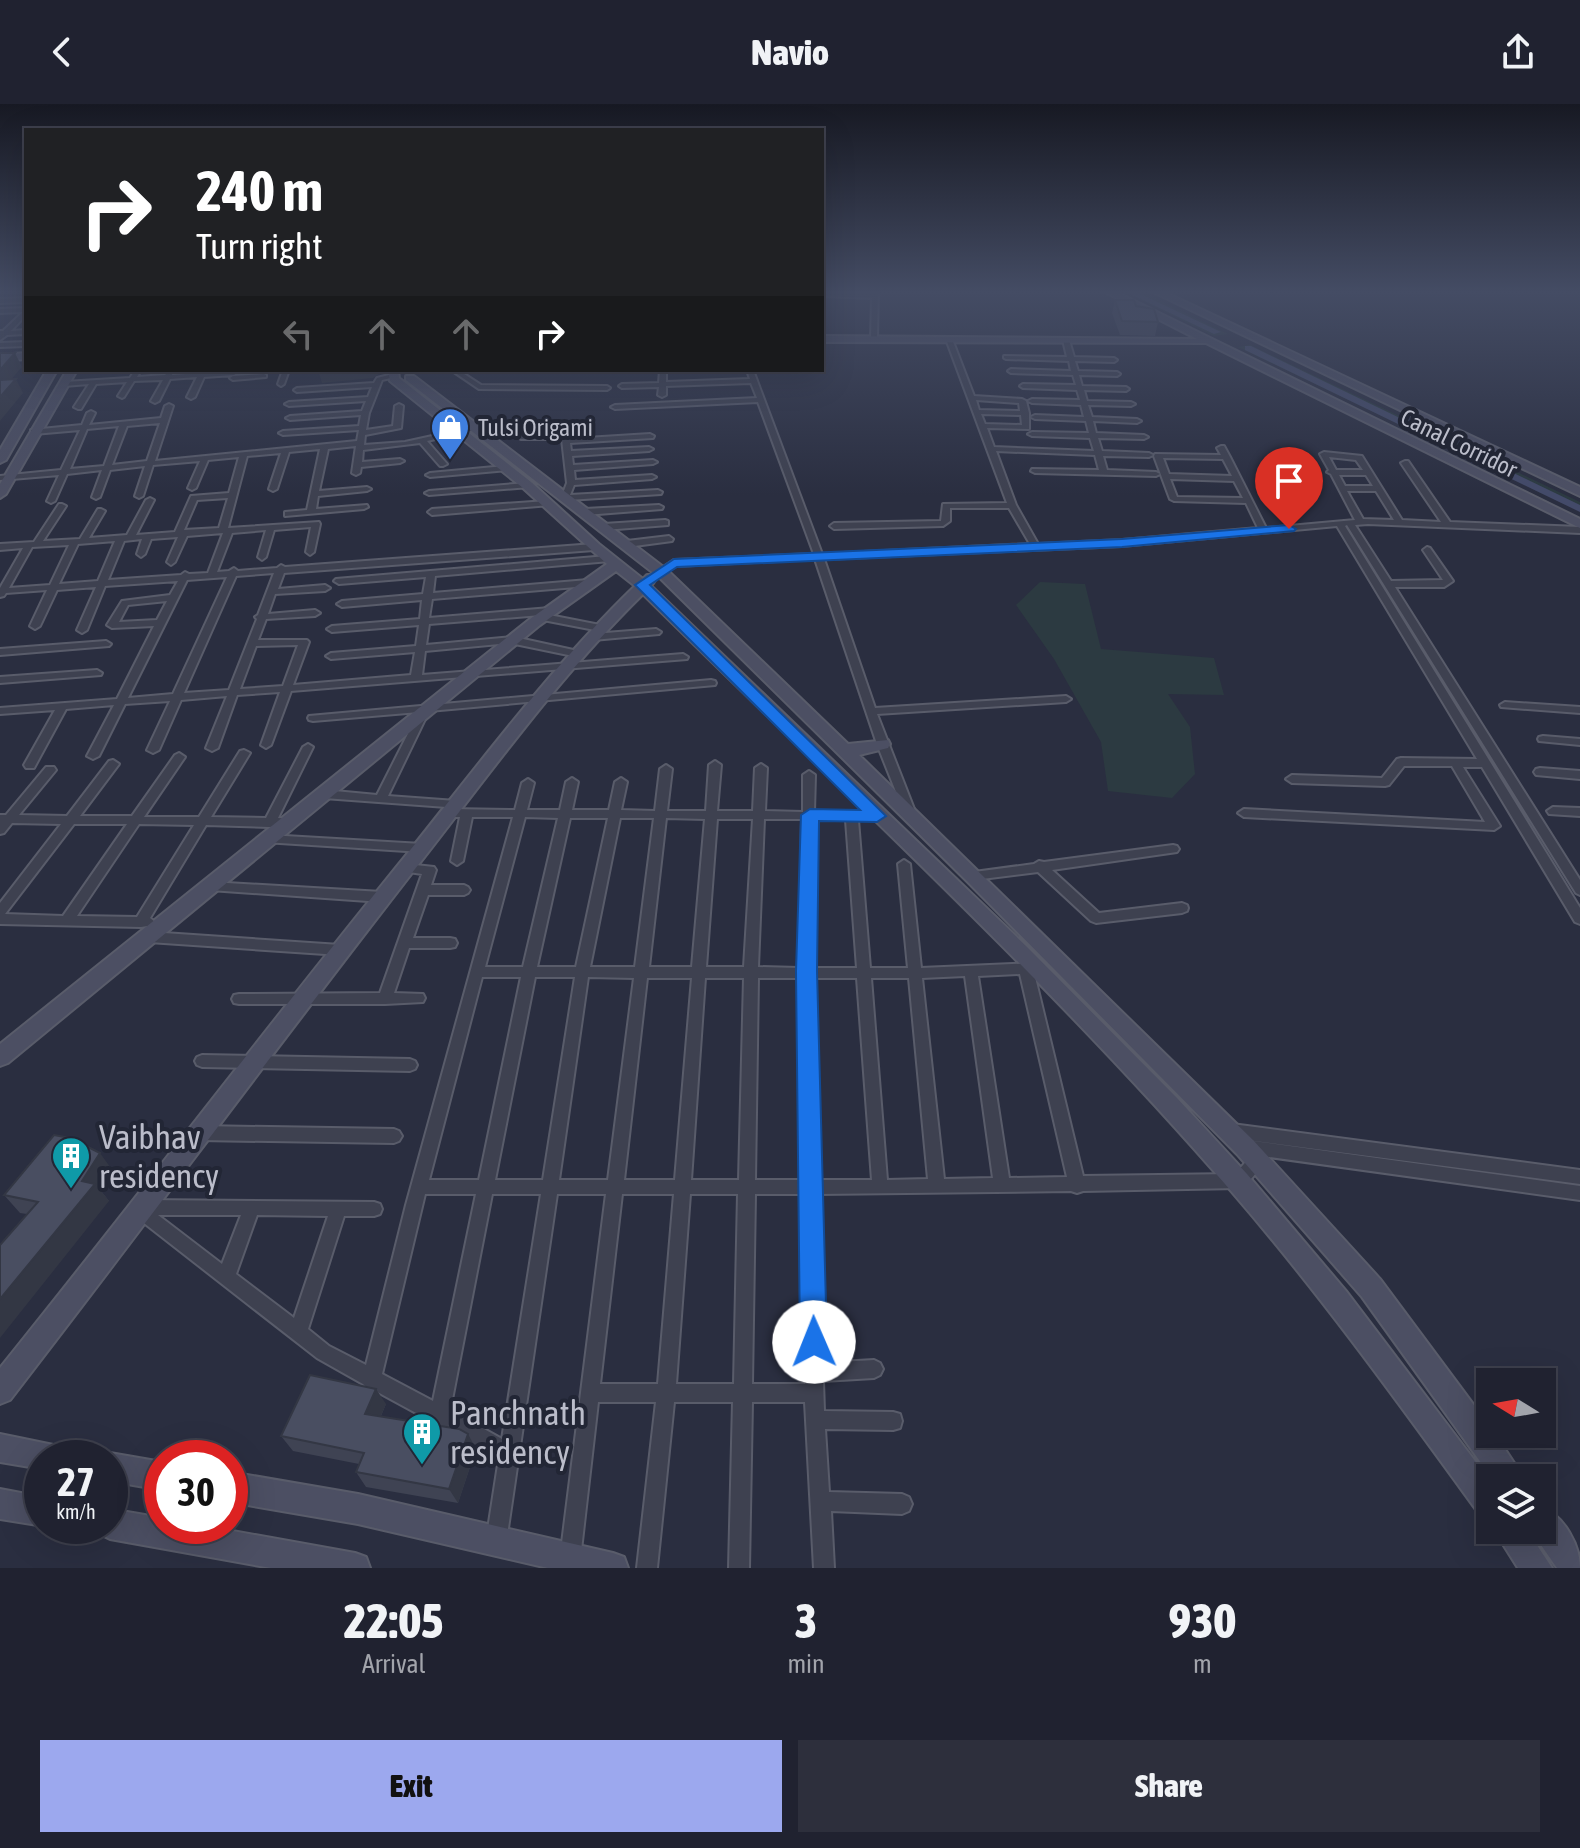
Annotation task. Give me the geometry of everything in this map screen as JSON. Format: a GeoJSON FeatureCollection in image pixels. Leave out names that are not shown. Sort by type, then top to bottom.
{"type":"FeatureCollection","features":[{"type":"Feature","properties":{"kind":"street"},"geometry":{"type":"LineString","coordinates":[[957,358],[1012,505],[1035,546]]}},
{"type":"Feature","properties":{"kind":"street"},"geometry":{"type":"LineString","coordinates":[[1050,358],[1114,360]]}},
{"type":"Feature","properties":{"kind":"street","name":"Canal Corridor"},"geometry":{"type":"LineString","coordinates":[[1240,358],[1580,527]]}},
{"type":"Feature","properties":{"kind":"street"},"geometry":{"type":"LineString","coordinates":[[1296,358],[1580,492]]}},
{"type":"Feature","properties":{"kind":"street"},"geometry":{"type":"LineString","coordinates":[[0,361],[24,359]]}},
{"type":"Feature","properties":{"kind":"street"},"geometry":{"type":"LineString","coordinates":[[1072,359],[1104,473]]}},
{"type":"Feature","properties":{"kind":"street"},"geometry":{"type":"LineString","coordinates":[[1011,371],[1117,374]]}},
{"type":"Feature","properties":{"kind":"street"},"geometry":{"type":"LineString","coordinates":[[0,460],[51,372]]}},
{"type":"Feature","properties":{"kind":"street"},"geometry":{"type":"LineString","coordinates":[[0,494],[4,477],[71,372]]}},
{"type":"Feature","properties":{"kind":"street"},"geometry":{"type":"LineString","coordinates":[[78,407],[104,372]]}},
{"type":"Feature","properties":{"kind":"street"},"geometry":{"type":"LineString","coordinates":[[122,396],[137,372]]}},
{"type":"Feature","properties":{"kind":"street"},"geometry":{"type":"LineString","coordinates":[[281,384],[285,372]]}},
{"type":"Feature","properties":{"kind":"street"},"geometry":{"type":"LineString","coordinates":[[457,372],[479,387],[607,388]]}},
{"type":"Feature","properties":{"kind":"street"},"geometry":{"type":"LineString","coordinates":[[662,395],[663,372]]}},
{"type":"Feature","properties":{"kind":"street"},"geometry":{"type":"LineString","coordinates":[[672,385],[673,372]]}},
{"type":"Feature","properties":{"kind":"street"},"geometry":{"type":"LineString","coordinates":[[751,372],[818,554],[882,744],[911,816]]}},
{"type":"Feature","properties":{"kind":"street"},"geometry":{"type":"LineString","coordinates":[[191,397],[202,373]]}},
{"type":"Feature","properties":{"kind":"street"},"geometry":{"type":"LineString","coordinates":[[227,391],[234,373]]}},
{"type":"Feature","properties":{"kind":"street"},"geometry":{"type":"LineString","coordinates":[[64,384],[132,380],[169,374],[264,376]]}},
{"type":"Feature","properties":{"kind":"street"},"geometry":{"type":"LineString","coordinates":[[155,401],[169,374]]}},
{"type":"Feature","properties":{"kind":"street"},"geometry":{"type":"LineString","coordinates":[[297,390],[405,374],[568,492],[585,512],[661,572],[974,876],[1250,1154],[1371,1288],[1500,1464]]}},
{"type":"Feature","properties":{"kind":"street"},"geometry":{"type":"LineString","coordinates":[[392,375],[371,399],[365,413],[357,469],[400,461]]}},
{"type":"Feature","properties":{"kind":"street"},"geometry":{"type":"LineString","coordinates":[[392,375],[458,432],[527,485],[605,557],[642,585],[1032,968],[1239,1181],[1340,1302],[1476,1486]]}},
{"type":"Feature","properties":{"kind":"street"},"geometry":{"type":"LineString","coordinates":[[622,386],[754,381]]}},
{"type":"Feature","properties":{"kind":"street"},"geometry":{"type":"LineString","coordinates":[[1023,386],[1126,389]]}},
{"type":"Feature","properties":{"kind":"street"},"geometry":{"type":"LineString","coordinates":[[972,398],[1019,399],[1025,413],[1026,427],[982,426]]}},
{"type":"Feature","properties":{"kind":"street"},"geometry":{"type":"LineString","coordinates":[[289,404],[371,399]]}},
{"type":"Feature","properties":{"kind":"street"},"geometry":{"type":"LineString","coordinates":[[615,407],[761,400]]}},
{"type":"Feature","properties":{"kind":"street"},"geometry":{"type":"LineString","coordinates":[[1032,401],[1131,404]]}},
{"type":"Feature","properties":{"kind":"street"},"geometry":{"type":"LineString","coordinates":[[139,496],[169,406]]}},
{"type":"Feature","properties":{"kind":"street"},"geometry":{"type":"LineString","coordinates":[[283,433],[396,429],[399,406]]}},
{"type":"Feature","properties":{"kind":"street"},"geometry":{"type":"LineString","coordinates":[[96,497],[129,410]]}},
{"type":"Feature","properties":{"kind":"street"},"geometry":{"type":"LineString","coordinates":[[977,412],[1025,413]]}},
{"type":"Feature","properties":{"kind":"street"},"geometry":{"type":"LineString","coordinates":[[51,501],[91,413]]}},
{"type":"Feature","properties":{"kind":"street"},"geometry":{"type":"LineString","coordinates":[[290,418],[365,413]]}},
{"type":"Feature","properties":{"kind":"street"},"geometry":{"type":"LineString","coordinates":[[1035,417],[1137,421]]}},
{"type":"Feature","properties":{"kind":"street"},"geometry":{"type":"LineString","coordinates":[[34,432],[165,420]]}},
{"type":"Feature","properties":{"kind":"street"},"geometry":{"type":"LineString","coordinates":[[4,477],[244,453],[422,440],[478,428]]}},
{"type":"Feature","properties":{"kind":"street"},"geometry":{"type":"LineString","coordinates":[[1032,434],[1144,437]]}},
{"type":"Feature","properties":{"kind":"street"},"geometry":{"type":"LineString","coordinates":[[566,441],[650,436]]}},
{"type":"Feature","properties":{"kind":"street"},"geometry":{"type":"LineString","coordinates":[[521,437],[565,437],[568,492]]}},
{"type":"Feature","properties":{"kind":"street"},"geometry":{"type":"LineString","coordinates":[[422,440],[443,464]]}},
{"type":"Feature","properties":{"kind":"street"},"geometry":{"type":"LineString","coordinates":[[311,512],[324,447]]}},
{"type":"Feature","properties":{"kind":"street"},"geometry":{"type":"LineString","coordinates":[[1221,448],[1264,531]]}},
{"type":"Feature","properties":{"kind":"street"},"geometry":{"type":"LineString","coordinates":[[567,454],[649,449]]}},
{"type":"Feature","properties":{"kind":"street"},"geometry":{"type":"LineString","coordinates":[[991,449],[1149,455]]}},
{"type":"Feature","properties":{"kind":"street"},"geometry":{"type":"LineString","coordinates":[[273,489],[286,450]]}},
{"type":"Feature","properties":{"kind":"street"},"geometry":{"type":"LineString","coordinates":[[212,573],[226,530],[244,453]]}},
{"type":"Feature","properties":{"kind":"street"},"geometry":{"type":"LineString","coordinates":[[1397,519],[1355,456],[1327,453],[1322,456],[1341,488],[1351,521],[1482,763],[1580,919]]}},
{"type":"Feature","properties":{"kind":"street"},"geometry":{"type":"LineString","coordinates":[[1226,457],[1158,456],[1160,475],[1174,499],[1249,501]]}},
{"type":"Feature","properties":{"kind":"street"},"geometry":{"type":"LineString","coordinates":[[192,488],[206,457]]}},
{"type":"Feature","properties":{"kind":"street"},"geometry":{"type":"LineString","coordinates":[[569,468],[653,462]]}},
{"type":"Feature","properties":{"kind":"street"},"geometry":{"type":"LineString","coordinates":[[1405,463],[1448,525]]}},
{"type":"Feature","properties":{"kind":"street"},"geometry":{"type":"LineString","coordinates":[[430,475],[505,468]]}},
{"type":"Feature","properties":{"kind":"street"},"geometry":{"type":"LineString","coordinates":[[1035,471],[1237,479]]}},
{"type":"Feature","properties":{"kind":"street"},"geometry":{"type":"LineString","coordinates":[[1331,472],[1368,473]]}},
{"type":"Feature","properties":{"kind":"street"},"geometry":{"type":"LineString","coordinates":[[568,492],[652,477]]}},
{"type":"Feature","properties":{"kind":"street"},"geometry":{"type":"LineString","coordinates":[[429,493],[527,485]]}},
{"type":"Feature","properties":{"kind":"street"},"geometry":{"type":"LineString","coordinates":[[1341,488],[1378,489]]}},
{"type":"Feature","properties":{"kind":"street"},"geometry":{"type":"LineString","coordinates":[[315,494],[367,489]]}},
{"type":"Feature","properties":{"kind":"street"},"geometry":{"type":"LineString","coordinates":[[568,492],[658,492]]}},
{"type":"Feature","properties":{"kind":"street"},"geometry":{"type":"LineString","coordinates":[[171,562],[194,498],[233,495]]}},
{"type":"Feature","properties":{"kind":"street"},"geometry":{"type":"LineString","coordinates":[[82,630],[126,537],[150,500]]}},
{"type":"Feature","properties":{"kind":"street"},"geometry":{"type":"LineString","coordinates":[[432,512],[547,503]]}},
{"type":"Feature","properties":{"kind":"street"},"geometry":{"type":"LineString","coordinates":[[834,526],[943,523],[946,521],[946,506],[1012,505]]}},
{"type":"Feature","properties":{"kind":"street"},"geometry":{"type":"LineString","coordinates":[[1,592],[62,506]]}},
{"type":"Feature","properties":{"kind":"street"},"geometry":{"type":"LineString","coordinates":[[288,514],[364,507]]}},
{"type":"Feature","properties":{"kind":"street"},"geometry":{"type":"LineString","coordinates":[[585,512],[659,507]]}},
{"type":"Feature","properties":{"kind":"street"},"geometry":{"type":"LineString","coordinates":[[35,626],[52,586],[101,511]]}},
{"type":"Feature","properties":{"kind":"street"},"geometry":{"type":"LineString","coordinates":[[0,1390],[143,1209],[251,1063],[422,848],[458,810],[542,697],[642,585],[674,563],[818,554],[1122,543],[1397,519],[1448,525],[1580,527]]}},
{"type":"Feature","properties":{"kind":"street"},"geometry":{"type":"LineString","coordinates":[[1351,521],[1387,584],[1580,890]]}},
{"type":"Feature","properties":{"kind":"street"},"geometry":{"type":"LineString","coordinates":[[604,527],[665,523]]}},
{"type":"Feature","properties":{"kind":"street"},"geometry":{"type":"LineString","coordinates":[[0,547],[317,525],[310,552]]}},
{"type":"Feature","properties":{"kind":"street"},"geometry":{"type":"LineString","coordinates":[[262,557],[271,527]]}},
{"type":"Feature","properties":{"kind":"street"},"geometry":{"type":"LineString","coordinates":[[141,554],[148,536]]}},
{"type":"Feature","properties":{"kind":"street"},"geometry":{"type":"LineString","coordinates":[[627,544],[669,539]]}},
{"type":"Feature","properties":{"kind":"street"},"geometry":{"type":"LineString","coordinates":[[1387,584],[1448,581],[1427,550]]}},
{"type":"Feature","properties":{"kind":"street"},"geometry":{"type":"LineString","coordinates":[[1,592],[281,568],[605,557]]}},
{"type":"Feature","properties":{"kind":"street"},"geometry":{"type":"LineString","coordinates":[[339,581],[605,557]]}},
{"type":"Feature","properties":{"kind":"street"},"geometry":{"type":"LineString","coordinates":[[145,930],[165,923],[275,828],[324,794],[588,583],[605,557]]}},
{"type":"Feature","properties":{"kind":"street"},"geometry":{"type":"LineString","coordinates":[[212,748],[281,568]]}},
{"type":"Feature","properties":{"kind":"street"},"geometry":{"type":"LineString","coordinates":[[153,750],[234,571]]}},
{"type":"Feature","properties":{"kind":"street"},"geometry":{"type":"LineString","coordinates":[[416,678],[431,573]]}},
{"type":"Feature","properties":{"kind":"street"},"geometry":{"type":"LineString","coordinates":[[93,756],[185,575]]}},
{"type":"Feature","properties":{"kind":"street"},"geometry":{"type":"LineString","coordinates":[[342,604],[588,583]]}},
{"type":"Feature","properties":{"kind":"street"},"geometry":{"type":"LineString","coordinates":[[271,592],[325,588]]}},
{"type":"Feature","properties":{"kind":"street"},"geometry":{"type":"LineString","coordinates":[[160,623],[112,625],[124,603],[172,598]]}},
{"type":"Feature","properties":{"kind":"street"},"geometry":{"type":"LineString","coordinates":[[260,617],[315,613]]}},
{"type":"Feature","properties":{"kind":"street"},"geometry":{"type":"LineString","coordinates":[[332,629],[547,614],[597,632],[656,632]]}},
{"type":"Feature","properties":{"kind":"street"},"geometry":{"type":"LineString","coordinates":[[251,643],[303,641],[266,745]]}},
{"type":"Feature","properties":{"kind":"street"},"geometry":{"type":"LineString","coordinates":[[331,656],[513,641],[574,659]]}},
{"type":"Feature","properties":{"kind":"street"},"geometry":{"type":"LineString","coordinates":[[0,652],[106,644]]}},
{"type":"Feature","properties":{"kind":"street"},"geometry":{"type":"LineString","coordinates":[[0,725],[5,710],[474,673],[574,659],[683,657]]}},
{"type":"Feature","properties":{"kind":"street"},"geometry":{"type":"LineString","coordinates":[[0,680],[97,673]]}},
{"type":"Feature","properties":{"kind":"street"},"geometry":{"type":"LineString","coordinates":[[313,718],[711,683]]}},
{"type":"Feature","properties":{"kind":"street"},"geometry":{"type":"LineString","coordinates":[[871,711],[1066,699]]}},
{"type":"Feature","properties":{"kind":"street"},"geometry":{"type":"LineString","coordinates":[[1505,705],[1580,710]]}},
{"type":"Feature","properties":{"kind":"street"},"geometry":{"type":"LineString","coordinates":[[30,765],[62,706]]}},
{"type":"Feature","properties":{"kind":"street"},"geometry":{"type":"LineString","coordinates":[[381,799],[427,710]]}},
{"type":"Feature","properties":{"kind":"street"},"geometry":{"type":"LineString","coordinates":[[1543,739],[1580,742]]}},
{"type":"Feature","properties":{"kind":"street"},"geometry":{"type":"LineString","coordinates":[[843,749],[865,750],[882,744]]}},
{"type":"Feature","properties":{"kind":"street"},"geometry":{"type":"LineString","coordinates":[[275,828],[308,747]]}},
{"type":"Feature","properties":{"kind":"street"},"geometry":{"type":"LineString","coordinates":[[0,1057],[145,930],[202,823],[244,753]]}},
{"type":"Feature","properties":{"kind":"street"},"geometry":{"type":"LineString","coordinates":[[67,920],[179,757]]}},
{"type":"Feature","properties":{"kind":"street"},"geometry":{"type":"LineString","coordinates":[[1292,779],[1385,782],[1401,762],[1482,763]]}},
{"type":"Feature","properties":{"kind":"street"},"geometry":{"type":"LineString","coordinates":[[1244,813],[1494,826],[1455,763]]}},
{"type":"Feature","properties":{"kind":"street"},"geometry":{"type":"LineString","coordinates":[[0,912],[113,764]]}},
{"type":"Feature","properties":{"kind":"street"},"geometry":{"type":"LineString","coordinates":[[647,1568],[666,1394],[715,765]]}},
{"type":"Feature","properties":{"kind":"street"},"geometry":{"type":"LineString","coordinates":[[739,1568],[740,1394],[751,971],[761,768]]}},
{"type":"Feature","properties":{"kind":"street"},"geometry":{"type":"LineString","coordinates":[[570,1559],[666,769]]}},
{"type":"Feature","properties":{"kind":"street"},"geometry":{"type":"LineString","coordinates":[[0,830],[4,819],[50,770]]}},
{"type":"Feature","properties":{"kind":"street"},"geometry":{"type":"LineString","coordinates":[[1540,772],[1580,775]]}},
{"type":"Feature","properties":{"kind":"street"},"geometry":{"type":"LineString","coordinates":[[809,775],[806,971],[814,1393],[824,1568]]}},
{"type":"Feature","properties":{"kind":"street"},"geometry":{"type":"LineString","coordinates":[[440,1413],[529,972],[572,782]]}},
{"type":"Feature","properties":{"kind":"street"},"geometry":{"type":"LineString","coordinates":[[496,1542],[582,973],[621,782]]}},
{"type":"Feature","properties":{"kind":"street"},"geometry":{"type":"LineString","coordinates":[[371,1380],[419,1187],[528,783]]}},
{"type":"Feature","properties":{"kind":"street"},"geometry":{"type":"LineString","coordinates":[[324,794],[519,814],[877,816]]}},
{"type":"Feature","properties":{"kind":"street"},"geometry":{"type":"LineString","coordinates":[[457,861],[458,810]]}},
{"type":"Feature","properties":{"kind":"street"},"geometry":{"type":"LineString","coordinates":[[1553,811],[1580,812]]}},
{"type":"Feature","properties":{"kind":"street"},"geometry":{"type":"LineString","coordinates":[[852,816],[880,1187]]}},
{"type":"Feature","properties":{"kind":"street"},"geometry":{"type":"LineString","coordinates":[[4,819],[202,823],[275,828],[422,848]]}},
{"type":"Feature","properties":{"kind":"street"},"geometry":{"type":"LineString","coordinates":[[904,842],[926,830]]}},
{"type":"Feature","properties":{"kind":"street"},"geometry":{"type":"LineString","coordinates":[[974,876],[1173,849]]}},
{"type":"Feature","properties":{"kind":"street"},"geometry":{"type":"LineString","coordinates":[[904,864],[937,1186]]}},
{"type":"Feature","properties":{"kind":"street"},"geometry":{"type":"LineString","coordinates":[[1039,865],[1093,917],[1182,908]]}},
{"type":"Feature","properties":{"kind":"street"},"geometry":{"type":"LineString","coordinates":[[385,999],[429,868],[406,868]]}},
{"type":"Feature","properties":{"kind":"street"},"geometry":{"type":"LineString","coordinates":[[210,886],[382,897]]}},
{"type":"Feature","properties":{"kind":"street"},"geometry":{"type":"LineString","coordinates":[[423,890],[464,890]]}},
{"type":"Feature","properties":{"kind":"street"},"geometry":{"type":"LineString","coordinates":[[0,919],[67,920],[340,950]]}},
{"type":"Feature","properties":{"kind":"street"},"geometry":{"type":"LineString","coordinates":[[405,943],[450,943]]}},
{"type":"Feature","properties":{"kind":"street"},"geometry":{"type":"LineString","coordinates":[[476,972],[916,973],[1032,968]]}},
{"type":"Feature","properties":{"kind":"street"},"geometry":{"type":"LineString","coordinates":[[1032,968],[1077,1186]]}},
{"type":"Feature","properties":{"kind":"street"},"geometry":{"type":"LineString","coordinates":[[971,971],[1002,1185]]}},
{"type":"Feature","properties":{"kind":"street"},"geometry":{"type":"LineString","coordinates":[[239,999],[418,998]]}},
{"type":"Feature","properties":{"kind":"street"},"geometry":{"type":"LineString","coordinates":[[202,1061],[410,1065]]}},
{"type":"Feature","properties":{"kind":"street"},"geometry":{"type":"LineString","coordinates":[[1228,1131],[1580,1177]]}},
{"type":"Feature","properties":{"kind":"street"},"geometry":{"type":"LineString","coordinates":[[199,1133],[394,1136]]}},
{"type":"Feature","properties":{"kind":"street"},"geometry":{"type":"LineString","coordinates":[[1239,1181],[1250,1154]]}},
{"type":"Feature","properties":{"kind":"street"},"geometry":{"type":"LineString","coordinates":[[1250,1154],[1580,1193]]}},
{"type":"Feature","properties":{"kind":"street"},"geometry":{"type":"LineString","coordinates":[[419,1187],[1077,1186],[1239,1181]]}},
{"type":"Feature","properties":{"kind":"street"},"geometry":{"type":"LineString","coordinates":[[226,1277],[252,1207]]}},
{"type":"Feature","properties":{"kind":"street"},"geometry":{"type":"LineString","coordinates":[[143,1209],[323,1352],[508,1452]]}},
{"type":"Feature","properties":{"kind":"street"},"geometry":{"type":"LineString","coordinates":[[143,1209],[374,1209]]}},
{"type":"Feature","properties":{"kind":"street"},"geometry":{"type":"LineString","coordinates":[[298,1332],[338,1209]]}},
{"type":"Feature","properties":{"kind":"street"},"geometry":{"type":"LineString","coordinates":[[814,1373],[874,1369]]}},
{"type":"Feature","properties":{"kind":"street"},"geometry":{"type":"LineString","coordinates":[[590,1393],[814,1393]]}},
{"type":"Feature","properties":{"kind":"street"},"geometry":{"type":"LineString","coordinates":[[816,1420],[893,1421]]}},
{"type":"Feature","properties":{"kind":"street"},"geometry":{"type":"LineString","coordinates":[[0,1448],[24,1452]]}},
{"type":"Feature","properties":{"kind":"street"},"geometry":{"type":"LineString","coordinates":[[248,1490],[358,1509],[613,1568]]}},
{"type":"Feature","properties":{"kind":"street"},"geometry":{"type":"LineString","coordinates":[[820,1501],[902,1504]]}},
{"type":"Feature","properties":{"kind":"street"},"geometry":{"type":"LineString","coordinates":[[0,1504],[24,1509]]}},
{"type":"Feature","properties":{"kind":"street"},"geometry":{"type":"LineString","coordinates":[[128,1527],[347,1567]]}},
{"type":"Feature","properties":{"kind":"street"},"geometry":{"type":"LineString","coordinates":[[1556,1542],[1575,1568]]}},
{"type":"Feature","properties":{"kind":"street"},"geometry":{"type":"LineString","coordinates":[[1519,1544],[1537,1568]]}},
{"type":"Feature","properties":{"kind":"shaded area"},"geometry":{"type":"Polygon","coordinates":[[[1262,358],[1278,358],[1580,502],[1580,511],[1262,358]]]}},
{"type":"Feature","properties":{"kind":"shaded area"},"geometry":{"type":"Polygon","coordinates":[[[1040,582],[1085,584],[1101,649],[1214,658],[1224,695],[1168,694],[1190,727],[1195,774],[1172,798],[1108,791],[1101,742],[1054,659],[1016,605],[1040,582]]]}},
{"type":"Feature","properties":{"kind":"building"},"geometry":{"type":"Polygon","coordinates":[[[0,358],[10,358],[0,370],[0,358]]]}},
{"type":"Feature","properties":{"kind":"building"},"geometry":{"type":"Polygon","coordinates":[[[16,379],[0,397],[0,380],[16,379]]]}},
{"type":"Feature","properties":{"kind":"building"},"geometry":{"type":"Polygon","coordinates":[[[54,1135],[70,1138],[100,1153],[82,1181],[95,1184],[0,1299],[0,1245],[38,1202],[4,1195],[54,1135]]]}},
{"type":"Feature","properties":{"kind":"building"},"geometry":{"type":"Polygon","coordinates":[[[310,1375],[376,1389],[365,1414],[459,1429],[468,1434],[449,1489],[356,1472],[364,1453],[281,1436],[310,1375]]]}},
{"type":"Feature","properties":{"kind":"waterway"},"geometry":{"type":"LineString","coordinates":[[1269,358],[1580,509]]}},
{"type":"Feature","properties":{"kind":"place","name":"Tulsi Origami"},"geometry":{"type":"Point","coordinates":[450,461]}},
{"type":"Feature","properties":{"kind":"place","name":"Vaibhav residency"},"geometry":{"type":"Point","coordinates":[71,1190]}},
{"type":"Feature","properties":{"kind":"place","name":"Panchnath residency"},"geometry":{"type":"Point","coordinates":[422,1466]}},
{"type":"Feature","properties":{"kind":"route"},"geometry":{"type":"LineString","coordinates":[[814,1342],[806,971],[810,815],[877,816],[642,585],[674,563],[818,554],[1122,543],[1289,529]]}}]}
